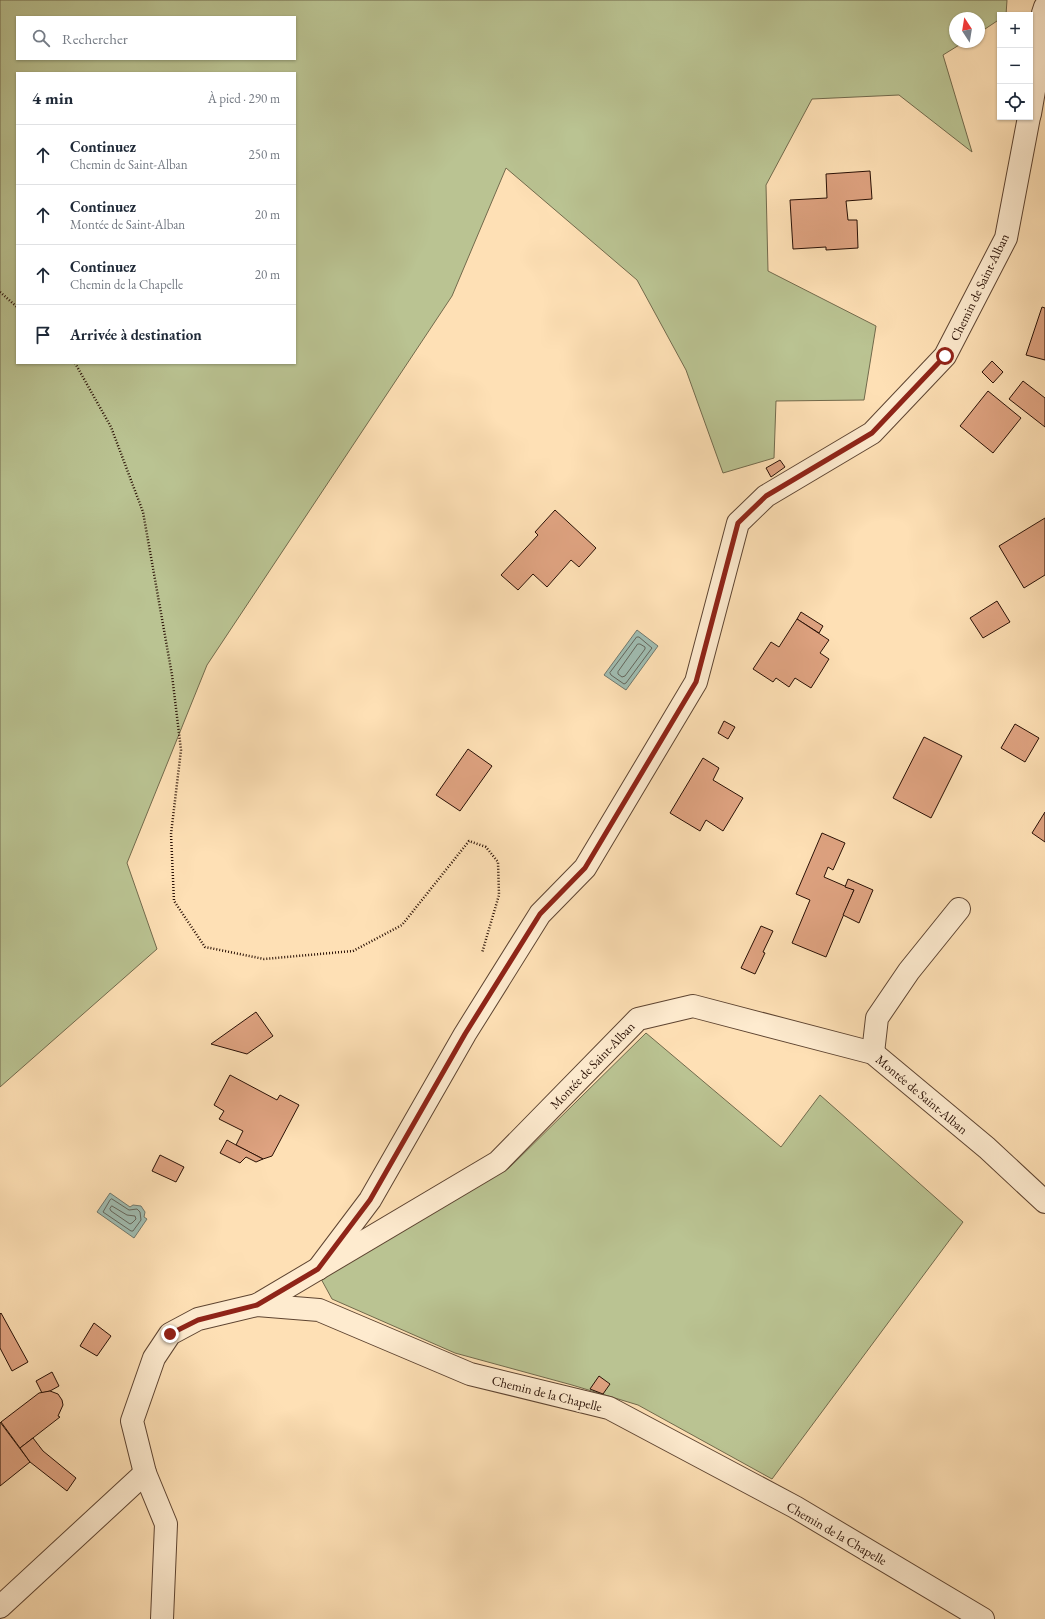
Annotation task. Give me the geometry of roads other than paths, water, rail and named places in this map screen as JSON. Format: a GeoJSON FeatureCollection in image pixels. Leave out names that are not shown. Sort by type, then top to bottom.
{"type":"FeatureCollection","features":[{"type":"Feature","properties":{"kind":"street"},"geometry":{"type":"LineString","coordinates":[[1033,100],[1036,85],[1043,13],[1045,7]]}},
{"type":"Feature","properties":{"kind":"street","name":"Chemin de Saint-Alban"},"geometry":{"type":"LineString","coordinates":[[318,1269],[370,1200],[465,1034],[540,914],[585,868],[696,682],[738,523],[766,496],[872,433],[945,356],[1006,238],[1028,120]]}},
{"type":"Feature","properties":{"kind":"street"},"geometry":{"type":"LineString","coordinates":[[873,1053],[877,1018],[909,971],[959,909]]}},
{"type":"Feature","properties":{"kind":"street","name":"Montée de Saint-Alban"},"geometry":{"type":"LineString","coordinates":[[257,1305],[498,1162],[638,1018],[693,1006],[873,1053],[987,1148],[1045,1202]]}},
{"type":"Feature","properties":{"kind":"street","name":"Chemin de la Chapelle"},"geometry":{"type":"LineString","coordinates":[[145,1473],[132,1421],[154,1358],[170,1334],[198,1320],[257,1305],[319,1310],[470,1374],[609,1408],[795,1507],[983,1619]]}},
{"type":"Feature","properties":{"kind":"street"},"geometry":{"type":"LineString","coordinates":[[0,1607],[145,1473],[166,1524],[162,1619]]}},
{"type":"Feature","properties":{"kind":"water"},"geometry":{"type":"Polygon","coordinates":[[[637,630],[658,646],[626,690],[604,675],[637,630]]]}},
{"type":"Feature","properties":{"kind":"water"},"geometry":{"type":"Polygon","coordinates":[[[110,1193],[130,1207],[133,1205],[141,1206],[145,1212],[144,1217],[147,1219],[134,1238],[97,1212],[110,1193]]]}}]}
